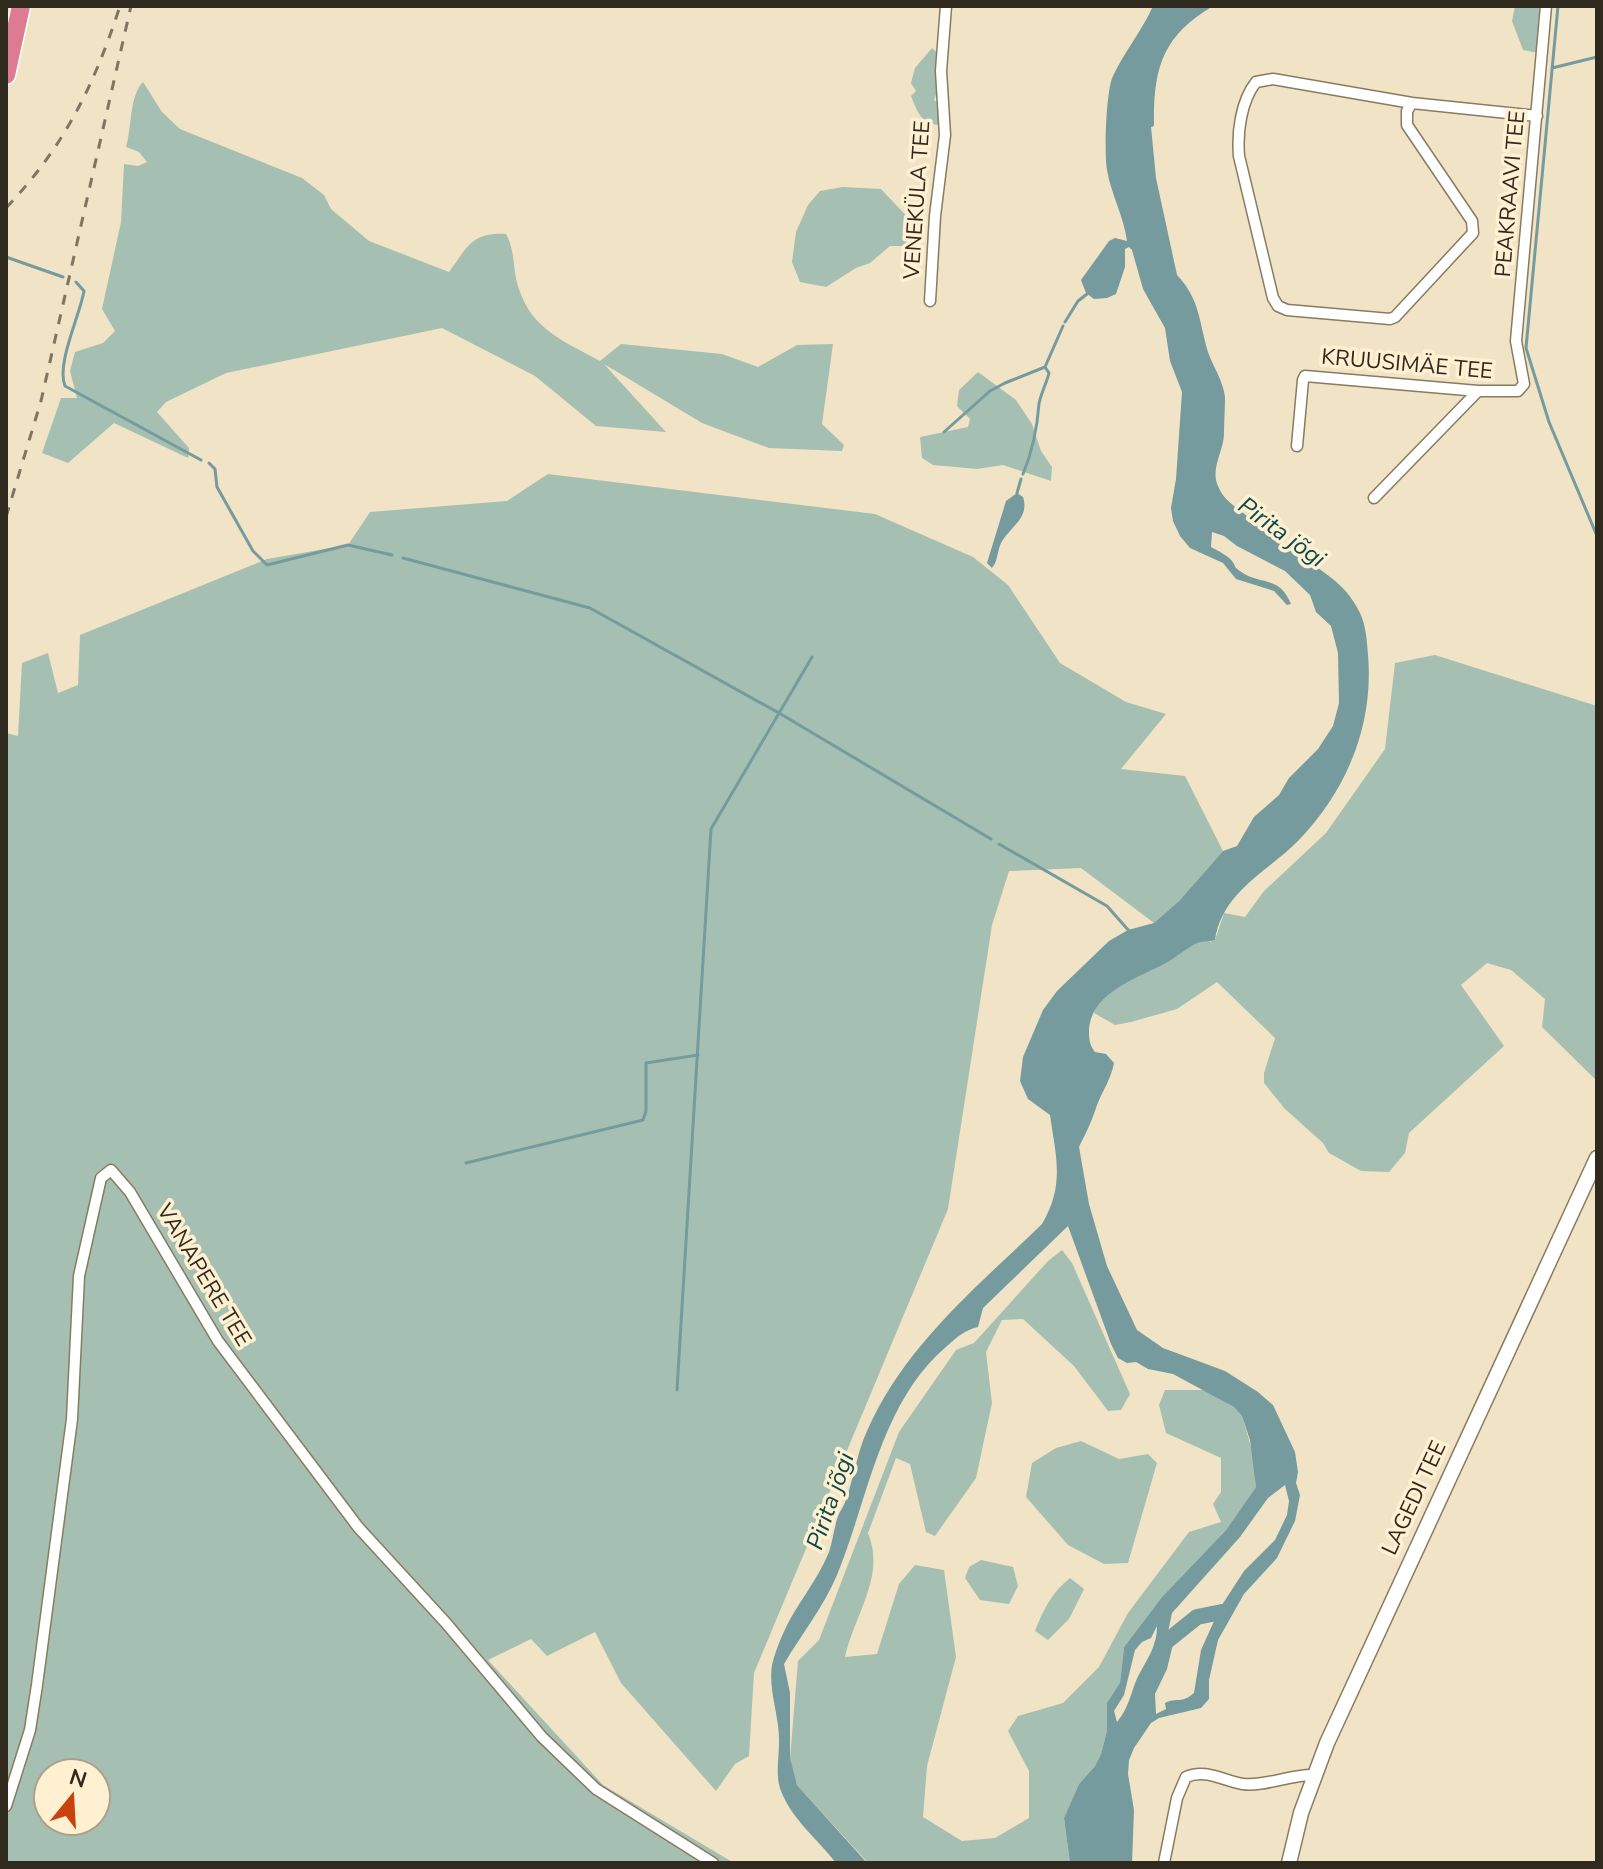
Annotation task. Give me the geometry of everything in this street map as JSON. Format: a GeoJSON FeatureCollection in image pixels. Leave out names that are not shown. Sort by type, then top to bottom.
{"type":"FeatureCollection","features":[{"type":"Feature","properties":{"kind":"highway"},"geometry":{"type":"LineString","coordinates":[[6,16],[8,6]]}},
{"type":"Feature","properties":{"kind":"highway"},"geometry":{"type":"LineString","coordinates":[[6,75],[21,6]]}},
{"type":"Feature","properties":{"kind":"street","name":"VENEKÜLA TEE"},"geometry":{"type":"LineString","coordinates":[[930,301],[935,216],[945,135],[941,71],[946,6]]}},
{"type":"Feature","properties":{"kind":"street","name":"PEAKRAAVI TEE"},"geometry":{"type":"LineString","coordinates":[[1524,384],[1516,341],[1546,6]]}},
{"type":"Feature","properties":{"kind":"street"},"geometry":{"type":"LineString","coordinates":[[1412,103],[1407,111],[1407,125],[1472,221],[1473,233],[1390,319],[1287,310],[1278,306],[1273,298],[1239,156],[1240,123],[1252,86],[1263,79],[1273,79],[1412,103],[1537,116]]}},
{"type":"Feature","properties":{"kind":"street","name":"KRUUSIMÄE TEE"},"geometry":{"type":"LineString","coordinates":[[1297,446],[1305,376],[1478,391],[1518,391],[1524,384]]}},
{"type":"Feature","properties":{"kind":"street"},"geometry":{"type":"LineString","coordinates":[[1374,498],[1478,391]]}},
{"type":"Feature","properties":{"kind":"street","name":"LAGEDI TEE"},"geometry":{"type":"LineString","coordinates":[[1289,1863],[1314,1775],[1408,1563],[1597,1158]]}},
{"type":"Feature","properties":{"kind":"street","name":"VANAPERE TEE"},"geometry":{"type":"LineString","coordinates":[[6,1806],[30,1730],[54,1568],[72,1419],[79,1276],[101,1178],[111,1170],[130,1192],[218,1341],[358,1527],[446,1623],[542,1737],[596,1789],[713,1863]]}},
{"type":"Feature","properties":{"kind":"street"},"geometry":{"type":"LineString","coordinates":[[1164,1863],[1177,1798],[1186,1777],[1197,1772],[1246,1785],[1292,1775],[1314,1775]]}},
{"type":"Feature","properties":{"kind":"green space"},"geometry":{"type":"Polygon","coordinates":[[[1515,6],[1539,6],[1539,53],[1523,50],[1512,21],[1515,6]]]}},
{"type":"Feature","properties":{"kind":"green space"},"geometry":{"type":"Polygon","coordinates":[[[932,48],[938,53],[938,89],[934,100],[940,104],[941,125],[924,120],[911,96],[916,91],[911,83],[915,68],[932,48]]]}},
{"type":"Feature","properties":{"kind":"green space"},"geometry":{"type":"Polygon","coordinates":[[[143,82],[162,112],[180,129],[302,178],[324,195],[331,209],[369,241],[449,272],[477,239],[506,234],[519,289],[532,315],[563,341],[600,361],[621,344],[722,354],[758,367],[797,345],[833,344],[822,424],[844,445],[842,451],[769,448],[702,423],[604,364],[666,432],[596,426],[535,376],[442,328],[226,373],[166,402],[157,412],[189,448],[188,458],[114,423],[68,463],[42,453],[61,398],[77,398],[70,371],[75,352],[103,343],[115,331],[102,309],[121,222],[124,164],[138,166],[147,162],[139,152],[126,147],[135,95],[143,82]]]}},
{"type":"Feature","properties":{"kind":"green space"},"geometry":{"type":"Polygon","coordinates":[[[843,187],[881,189],[915,225],[915,246],[890,246],[870,263],[826,287],[800,282],[792,262],[796,232],[808,205],[820,191],[843,187]]]}},
{"type":"Feature","properties":{"kind":"green space"},"geometry":{"type":"Polygon","coordinates":[[[978,372],[1016,400],[1032,424],[1041,451],[1052,467],[1051,481],[1003,465],[977,469],[933,465],[922,458],[920,437],[968,427],[970,419],[957,406],[959,390],[978,372]]]}},
{"type":"Feature","properties":{"kind":"green space"},"geometry":{"type":"Polygon","coordinates":[[[548,474],[875,514],[973,557],[1008,585],[1060,663],[1126,702],[1166,714],[1121,769],[1185,776],[1223,851],[1179,901],[1154,923],[1081,868],[1009,871],[992,925],[948,1209],[754,1673],[749,1756],[735,1764],[716,1791],[621,1683],[595,1632],[547,1656],[531,1639],[488,1660],[603,1785],[734,1863],[6,1863],[6,733],[18,736],[22,663],[48,653],[58,693],[78,685],[80,635],[267,559],[348,545],[370,512],[507,501],[548,474]]]}},
{"type":"Feature","properties":{"kind":"green space"},"geometry":{"type":"Polygon","coordinates":[[[1435,655],[1597,706],[1597,1081],[1542,1027],[1545,999],[1511,970],[1487,963],[1461,985],[1504,1046],[1409,1133],[1405,1153],[1389,1172],[1361,1171],[1329,1153],[1323,1143],[1285,1109],[1264,1083],[1275,1038],[1217,982],[1177,1009],[1131,1022],[1115,1025],[1094,1013],[1108,960],[1169,928],[1210,942],[1215,940],[1224,913],[1245,917],[1264,891],[1326,833],[1385,749],[1395,663],[1435,655]]]}},
{"type":"Feature","properties":{"kind":"green space"},"geometry":{"type":"Polygon","coordinates":[[[1062,1250],[1072,1263],[1130,1394],[1121,1410],[1108,1411],[1074,1366],[1023,1319],[1002,1320],[986,1352],[992,1403],[976,1478],[935,1536],[926,1532],[910,1464],[896,1458],[868,1533],[873,1549],[871,1580],[845,1657],[877,1654],[899,1584],[915,1565],[944,1570],[956,1657],[927,1766],[923,1817],[962,1841],[995,1838],[1029,1818],[1029,1771],[1008,1731],[1018,1716],[1063,1703],[1099,1667],[1128,1613],[1189,1532],[1221,1522],[1213,1504],[1221,1492],[1221,1458],[1166,1433],[1159,1405],[1165,1390],[1207,1390],[1234,1407],[1242,1416],[1254,1457],[1256,1487],[1226,1530],[1162,1597],[1124,1647],[1120,1683],[1101,1754],[1079,1784],[1064,1818],[1070,1863],[868,1863],[797,1785],[792,1771],[790,1758],[798,1661],[819,1640],[899,1432],[956,1350],[974,1343],[1048,1261],[1062,1250]]]}},
{"type":"Feature","properties":{"kind":"green space"},"geometry":{"type":"Polygon","coordinates":[[[1081,1441],[1119,1459],[1148,1454],[1157,1463],[1128,1563],[1104,1564],[1068,1545],[1026,1497],[1032,1463],[1056,1448],[1081,1441]]]}},
{"type":"Feature","properties":{"kind":"green space"},"geometry":{"type":"Polygon","coordinates":[[[981,1560],[1013,1567],[1018,1586],[1009,1604],[980,1600],[965,1578],[969,1567],[981,1560]]]}},
{"type":"Feature","properties":{"kind":"green space"},"geometry":{"type":"Polygon","coordinates":[[[1070,1578],[1084,1589],[1069,1619],[1048,1640],[1035,1631],[1049,1602],[1070,1578]]]}},
{"type":"Feature","properties":{"kind":"water"},"geometry":{"type":"Polygon","coordinates":[[[1153,6],[1213,6],[1182,29],[1164,56],[1156,87],[1154,126],[1151,127],[1156,178],[1177,275],[1195,302],[1208,352],[1224,391],[1223,440],[1216,466],[1218,486],[1234,506],[1347,592],[1364,623],[1369,681],[1354,755],[1315,821],[1298,841],[1236,896],[1219,923],[1215,940],[1193,945],[1118,988],[1098,1005],[1089,1029],[1090,1041],[1095,1052],[1106,1054],[1114,1063],[1079,1147],[1089,1204],[1107,1266],[1137,1330],[1163,1348],[1225,1371],[1273,1405],[1295,1452],[1296,1483],[1300,1495],[1295,1521],[1277,1558],[1244,1594],[1218,1640],[1209,1680],[1209,1699],[1201,1708],[1159,1718],[1151,1723],[1134,1748],[1128,1774],[1134,1810],[1132,1863],[1070,1863],[1064,1818],[1079,1784],[1101,1754],[1107,1731],[1107,1703],[1120,1683],[1124,1647],[1162,1597],[1226,1530],[1256,1487],[1250,1440],[1242,1416],[1234,1407],[1173,1374],[1118,1358],[1068,1226],[983,1308],[978,1327],[958,1337],[924,1369],[906,1395],[879,1453],[832,1587],[784,1664],[790,1693],[790,1758],[797,1785],[867,1863],[836,1863],[792,1811],[779,1785],[779,1733],[771,1675],[773,1662],[787,1625],[829,1552],[864,1439],[883,1400],[901,1371],[944,1319],[1042,1224],[1049,1210],[1057,1171],[1050,1115],[1028,1099],[1020,1081],[1023,1057],[1043,1010],[1057,991],[1109,941],[1128,930],[1154,923],[1179,901],[1223,851],[1237,846],[1254,817],[1279,795],[1289,778],[1318,749],[1333,726],[1339,703],[1338,653],[1331,626],[1316,612],[1310,595],[1285,571],[1212,532],[1211,547],[1228,557],[1236,568],[1247,575],[1281,588],[1291,604],[1287,605],[1274,591],[1236,579],[1223,563],[1190,548],[1173,521],[1171,508],[1182,392],[1170,361],[1165,328],[1143,289],[1132,250],[1129,247],[1125,249],[1125,267],[1116,294],[1094,299],[1086,293],[1081,280],[1109,241],[1115,238],[1127,241],[1107,170],[1107,107],[1113,76],[1153,6]],[[1285,1485],[1268,1498],[1240,1537],[1172,1613],[1168,1632],[1173,1644],[1167,1669],[1155,1694],[1156,1714],[1166,1709],[1165,1703],[1194,1693],[1201,1650],[1220,1608],[1244,1571],[1275,1540],[1287,1515],[1289,1501],[1285,1485]],[[1157,1626],[1151,1638],[1135,1650],[1124,1695],[1114,1711],[1117,1722],[1153,1648],[1157,1626]]]}},
{"type":"Feature","properties":{"kind":"water"},"geometry":{"type":"Polygon","coordinates":[[[1017,493],[1023,497],[1024,511],[1001,543],[992,568],[987,563],[1006,501],[1017,493]]]}},
{"type":"Feature","properties":{"kind":"waterway"},"geometry":{"type":"LineString","coordinates":[[1558,6],[1526,348],[1549,422],[1597,536]]}},
{"type":"Feature","properties":{"kind":"waterway"},"geometry":{"type":"LineString","coordinates":[[1552,68],[1597,57]]}},
{"type":"Feature","properties":{"kind":"waterway"},"geometry":{"type":"LineString","coordinates":[[6,257],[63,277]]}},
{"type":"Feature","properties":{"kind":"waterway"},"geometry":{"type":"LineString","coordinates":[[76,282],[84,291],[66,353],[65,386],[201,460]]}},
{"type":"Feature","properties":{"kind":"waterway"},"geometry":{"type":"LineString","coordinates":[[1065,322],[1078,301],[1087,294]]}},
{"type":"Feature","properties":{"kind":"waterway"},"geometry":{"type":"LineString","coordinates":[[944,432],[990,391],[1045,367],[1063,326]]}},
{"type":"Feature","properties":{"kind":"waterway"},"geometry":{"type":"LineString","coordinates":[[1023,474],[1049,373],[1045,367]]}},
{"type":"Feature","properties":{"kind":"waterway"},"geometry":{"type":"LineString","coordinates":[[209,463],[215,469],[217,487],[253,551],[267,565],[348,545],[392,555]]}},
{"type":"Feature","properties":{"kind":"waterway"},"geometry":{"type":"LineString","coordinates":[[1017,493],[1021,479]]}},
{"type":"Feature","properties":{"kind":"waterway"},"geometry":{"type":"LineString","coordinates":[[403,558],[590,608],[779,713],[991,839]]}},
{"type":"Feature","properties":{"kind":"waterway"},"geometry":{"type":"LineString","coordinates":[[677,1390],[711,829],[812,657]]}},
{"type":"Feature","properties":{"kind":"waterway"},"geometry":{"type":"LineString","coordinates":[[999,844],[1107,906],[1130,932]]}},
{"type":"Feature","properties":{"kind":"waterway"},"geometry":{"type":"LineString","coordinates":[[466,1163],[643,1120],[646,1111],[646,1063],[698,1055]]}},
{"type":"Feature","properties":{"kind":"waterway","name":"Pirita jõgi"},"geometry":{"type":"LineString","coordinates":[[1162,1645],[1197,1617],[1222,1612]]}},
{"type":"Feature","properties":{"kind":"railway"},"geometry":{"type":"LineString","coordinates":[[6,208],[45,162],[75,114],[99,63],[120,6]]}},
{"type":"Feature","properties":{"kind":"railway"},"geometry":{"type":"LineString","coordinates":[[6,517],[41,401],[131,6]]}}]}
